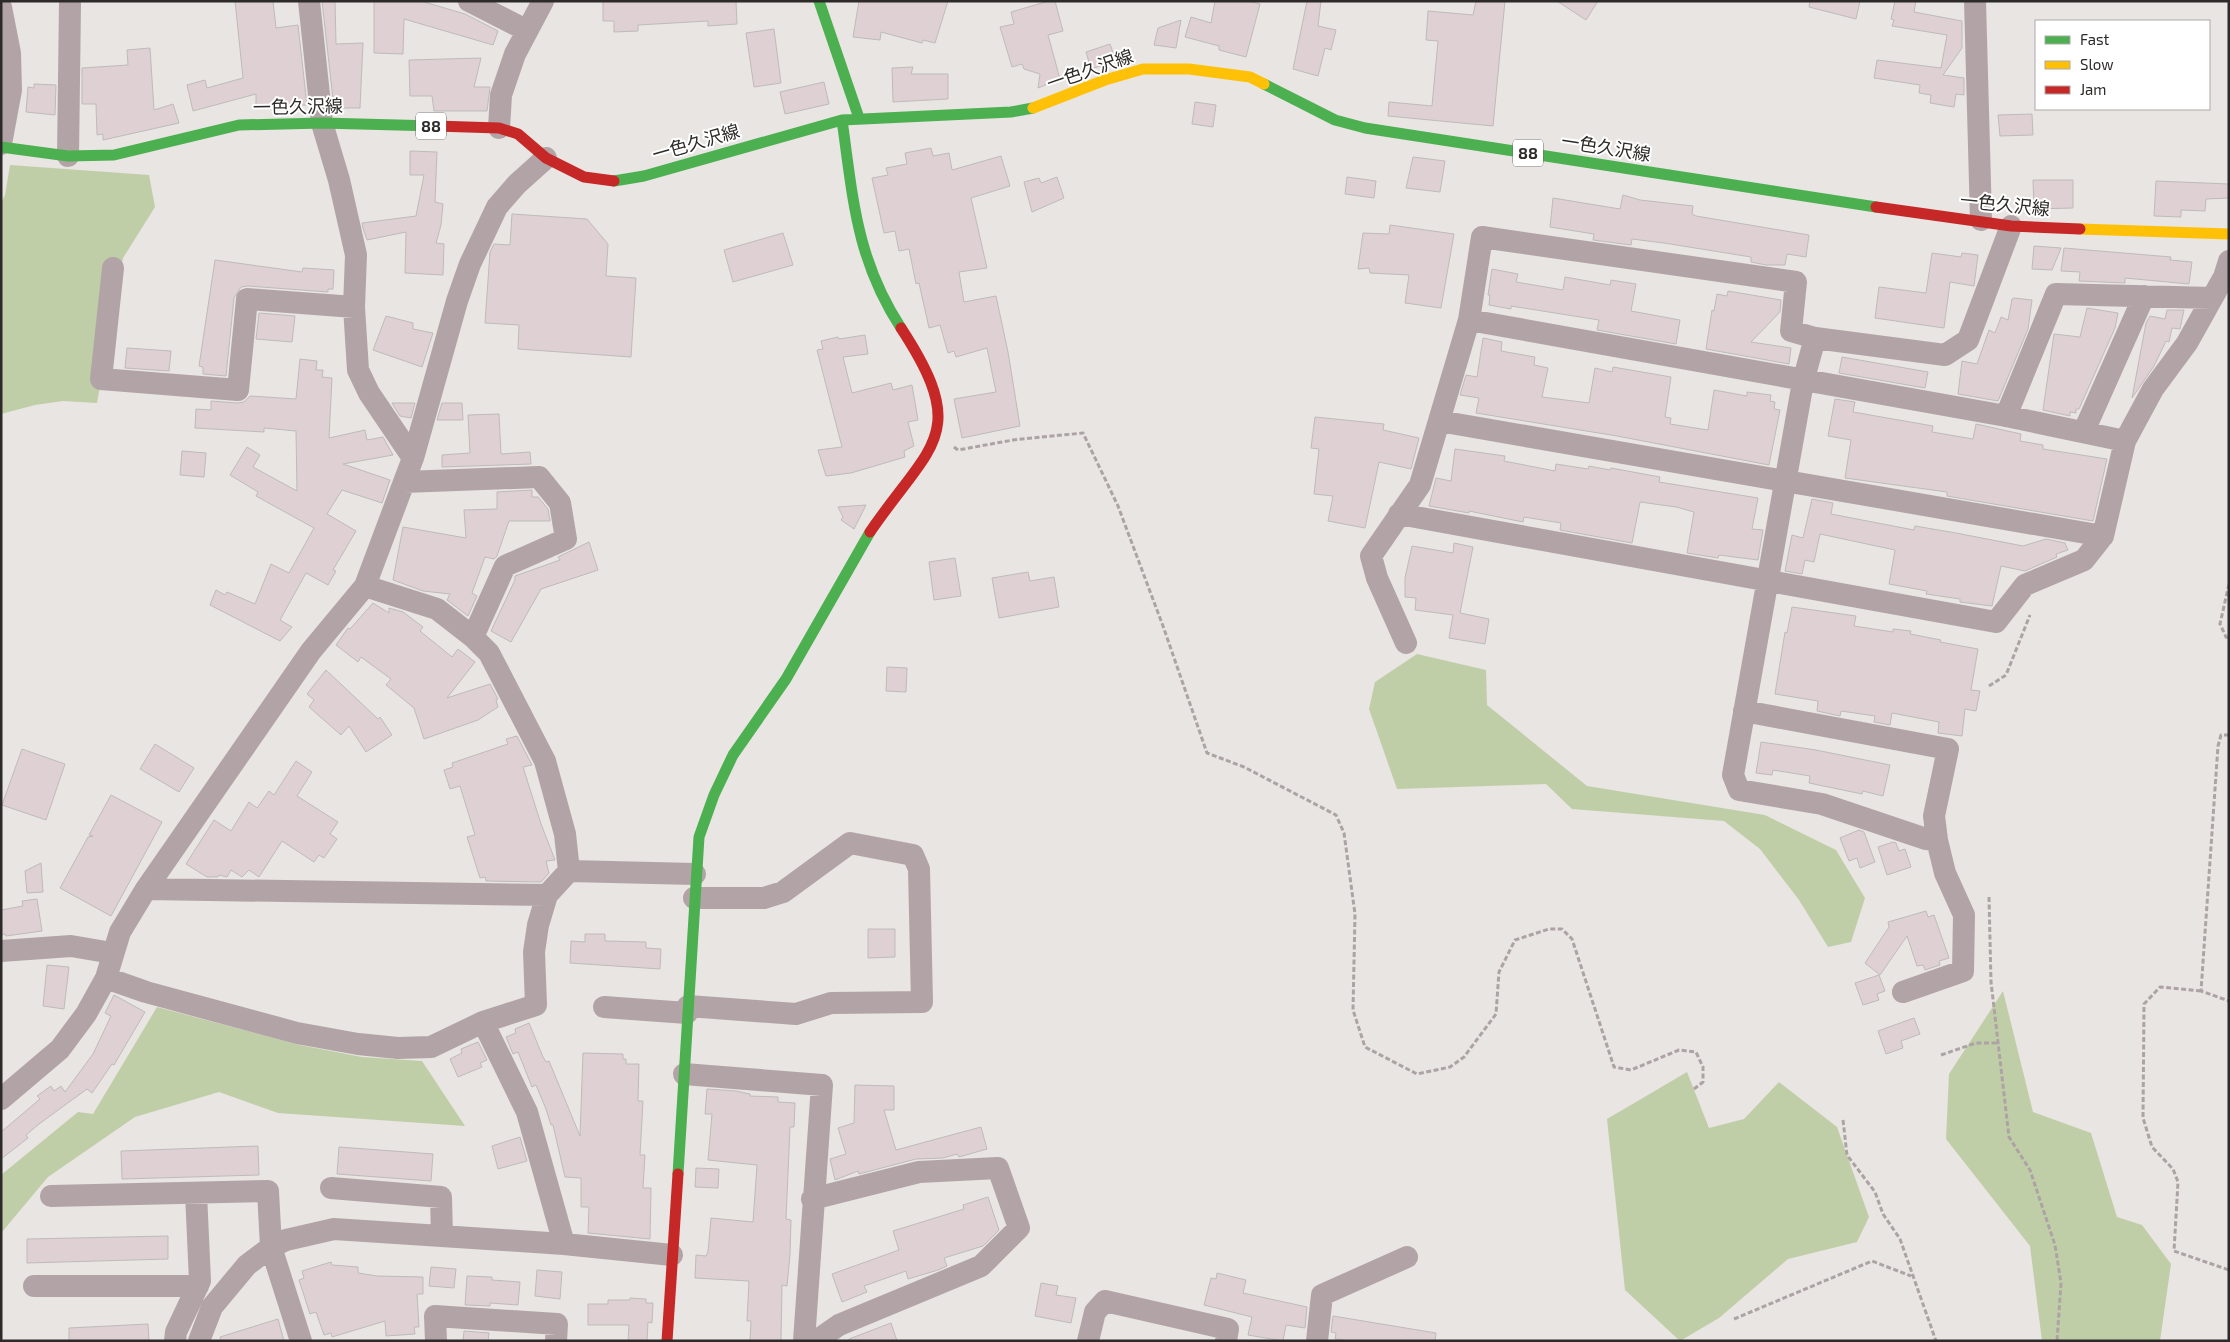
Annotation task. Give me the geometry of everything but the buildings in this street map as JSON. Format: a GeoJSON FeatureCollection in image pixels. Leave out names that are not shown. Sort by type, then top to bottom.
{"type":"FeatureCollection","features":[{"type":"Feature","properties":{"kind":"main road"},"geometry":{"type":"LineString","coordinates":[[818,1],[859,118]]}},
{"type":"Feature","properties":{"kind":"main road","name":"一色久沢線"},"geometry":{"type":"LineString","coordinates":[[1,146],[68,156],[123,153],[239,126],[322,123],[499,128],[518,134],[546,158],[584,177],[603,181],[644,176],[842,120],[1011,112],[1053,102],[1105,80],[1143,69],[1189,69],[1250,77],[1335,120],[1364,128],[1821,200],[1981,220],[2010,226],[2229,234]]}},
{"type":"Feature","properties":{"kind":"main road"},"geometry":{"type":"LineString","coordinates":[[667,1341],[695,874],[699,837],[712,798],[733,754],[785,680],[871,530],[918,470],[937,435],[939,415],[937,395],[926,369],[875,283],[863,249],[842,120]]}},
{"type":"Feature","properties":{"kind":"street"},"geometry":{"type":"LineString","coordinates":[[309,1],[322,123],[339,180],[356,255],[354,307],[358,370],[369,393],[413,458]]}},
{"type":"Feature","properties":{"kind":"street"},"geometry":{"type":"LineString","coordinates":[[469,1],[526,30]]}},
{"type":"Feature","properties":{"kind":"street"},"geometry":{"type":"LineString","coordinates":[[499,128],[500,95],[514,54],[543,1]]}},
{"type":"Feature","properties":{"kind":"street"},"geometry":{"type":"LineString","coordinates":[[1975,1],[1981,220]]}},
{"type":"Feature","properties":{"kind":"street"},"geometry":{"type":"LineString","coordinates":[[68,156],[70,4]]}},
{"type":"Feature","properties":{"kind":"street"},"geometry":{"type":"LineString","coordinates":[[1,6],[10,53],[11,90],[1,146]]}},
{"type":"Feature","properties":{"kind":"street"},"geometry":{"type":"LineString","coordinates":[[1,1099],[60,1049],[86,1014],[106,978],[112,953],[120,932],[146,889],[311,651],[365,586],[413,458],[457,301],[470,264],[498,207],[517,184],[546,158]]}},
{"type":"Feature","properties":{"kind":"street"},"geometry":{"type":"LineString","coordinates":[[1406,643],[1377,578],[1370,556],[1420,485],[1469,320],[1482,237],[1796,282],[1792,331],[1815,338],[1945,355],[1968,340],[2010,226]]}},
{"type":"Feature","properties":{"kind":"street"},"geometry":{"type":"LineString","coordinates":[[1399,514],[1996,622],[2025,584],[2084,560],[2103,536],[2126,441],[2153,389],[2187,343],[2224,277],[2229,261]]}},
{"type":"Feature","properties":{"kind":"street"},"geometry":{"type":"LineString","coordinates":[[113,268],[101,379],[238,390],[247,300],[354,307]]}},
{"type":"Feature","properties":{"kind":"street"},"geometry":{"type":"LineString","coordinates":[[2006,416],[2056,294],[2212,298]]}},
{"type":"Feature","properties":{"kind":"street"},"geometry":{"type":"LineString","coordinates":[[2084,431],[2144,296]]}},
{"type":"Feature","properties":{"kind":"street"},"geometry":{"type":"LineString","coordinates":[[1469,320],[1803,382],[2006,416],[2126,441]]}},
{"type":"Feature","properties":{"kind":"street"},"geometry":{"type":"LineString","coordinates":[[1815,338],[1803,382],[1784,481],[1733,775],[1739,790],[1822,804],[1926,839],[1937,840]]}},
{"type":"Feature","properties":{"kind":"street"},"geometry":{"type":"LineString","coordinates":[[1439,421],[2103,536]]}},
{"type":"Feature","properties":{"kind":"street"},"geometry":{"type":"LineString","coordinates":[[404,482],[539,477],[560,502],[566,539],[505,566],[473,637]]}},
{"type":"Feature","properties":{"kind":"street"},"geometry":{"type":"LineString","coordinates":[[365,586],[438,609],[473,637],[489,653],[546,761],[565,834],[570,871]]}},
{"type":"Feature","properties":{"kind":"street"},"geometry":{"type":"LineString","coordinates":[[1744,711],[1948,749],[1934,816],[1937,840],[1945,873],[1964,915],[1964,971],[1903,992]]}},
{"type":"Feature","properties":{"kind":"street"},"geometry":{"type":"LineString","coordinates":[[604,1007],[796,1014],[831,1003],[922,1002],[919,868],[913,856],[850,843],[783,892],[764,898],[694,898]]}},
{"type":"Feature","properties":{"kind":"street"},"geometry":{"type":"LineString","coordinates":[[106,978],[225,1015],[297,1033],[358,1044],[398,1048],[431,1047],[482,1022],[536,1005],[534,952],[538,925],[547,895],[570,871],[695,874]]}},
{"type":"Feature","properties":{"kind":"street"},"geometry":{"type":"LineString","coordinates":[[146,889],[547,895]]}},
{"type":"Feature","properties":{"kind":"street"},"geometry":{"type":"LineString","coordinates":[[1,951],[71,946],[112,953]]}},
{"type":"Feature","properties":{"kind":"street"},"geometry":{"type":"LineString","coordinates":[[482,1022],[526,1112],[564,1244]]}},
{"type":"Feature","properties":{"kind":"street"},"geometry":{"type":"LineString","coordinates":[[684,1074],[822,1084],[812,1199],[804,1341]]}},
{"type":"Feature","properties":{"kind":"street"},"geometry":{"type":"LineString","coordinates":[[812,1199],[919,1172],[998,1168],[1019,1228],[981,1266],[839,1326],[816,1341]]}},
{"type":"Feature","properties":{"kind":"street"},"geometry":{"type":"LineString","coordinates":[[331,1188],[441,1197],[442,1236]]}},
{"type":"Feature","properties":{"kind":"street"},"geometry":{"type":"LineString","coordinates":[[51,1196],[268,1190],[271,1247],[301,1341]]}},
{"type":"Feature","properties":{"kind":"street"},"geometry":{"type":"LineString","coordinates":[[175,1341],[176,1332],[200,1281],[196,1193]]}},
{"type":"Feature","properties":{"kind":"street"},"geometry":{"type":"LineString","coordinates":[[199,1341],[212,1307],[229,1284],[248,1265],[271,1247],[286,1240],[334,1229],[564,1244],[672,1255]]}},
{"type":"Feature","properties":{"kind":"street"},"geometry":{"type":"LineString","coordinates":[[1317,1341],[1322,1295],[1407,1257]]}},
{"type":"Feature","properties":{"kind":"street"},"geometry":{"type":"LineString","coordinates":[[34,1286],[198,1286]]}},
{"type":"Feature","properties":{"kind":"street"},"geometry":{"type":"LineString","coordinates":[[1088,1341],[1095,1312],[1105,1301],[1228,1329],[1226,1341]]}},
{"type":"Feature","properties":{"kind":"street"},"geometry":{"type":"LineString","coordinates":[[436,1341],[435,1316],[556,1324],[556,1341]]}},
{"type":"Feature","properties":{"kind":"path"},"geometry":{"type":"LineString","coordinates":[[937,435],[958,450],[1013,440],[1083,433],[1118,506],[1163,626],[1207,754],[1244,767],[1336,815],[1344,833],[1355,914],[1353,1010],[1365,1047],[1417,1074],[1450,1068],[1464,1058],[1496,1014],[1499,972],[1515,940],[1549,929],[1562,929],[1572,939],[1614,1067],[1631,1070],[1679,1050],[1696,1052],[1703,1066],[1703,1082],[1694,1089]]}},
{"type":"Feature","properties":{"kind":"path"},"geometry":{"type":"LineString","coordinates":[[2229,584],[2220,624],[2229,638]]}},
{"type":"Feature","properties":{"kind":"path"},"geometry":{"type":"LineString","coordinates":[[1990,686],[2006,675],[2031,613]]}},
{"type":"Feature","properties":{"kind":"path"},"geometry":{"type":"LineString","coordinates":[[2201,991],[2218,746],[2222,735],[2229,734]]}},
{"type":"Feature","properties":{"kind":"path"},"geometry":{"type":"LineString","coordinates":[[1989,897],[1991,982],[2009,1137],[2030,1170],[2054,1245],[2061,1283],[2057,1341]]}},
{"type":"Feature","properties":{"kind":"path"},"geometry":{"type":"LineString","coordinates":[[2229,1001],[2201,991],[2160,987],[2144,1004],[2143,1118],[2152,1147],[2173,1169],[2178,1182],[2174,1251],[2229,1270]]}},
{"type":"Feature","properties":{"kind":"path"},"geometry":{"type":"LineString","coordinates":[[1941,1055],[1976,1043],[1997,1043]]}},
{"type":"Feature","properties":{"kind":"path"},"geometry":{"type":"LineString","coordinates":[[1843,1120],[1847,1155],[1875,1192],[1883,1214],[1900,1239],[1936,1341]]}},
{"type":"Feature","properties":{"kind":"path"},"geometry":{"type":"LineString","coordinates":[[1734,1319],[1872,1261],[1912,1276]]}},
{"type":"Feature","properties":{"kind":"green space"},"geometry":{"type":"Polygon","coordinates":[[[10,165],[149,175],[155,207],[123,258],[97,403],[63,401],[35,405],[1,414],[1,203],[5,195],[10,165]]]}},
{"type":"Feature","properties":{"kind":"green space"},"geometry":{"type":"Polygon","coordinates":[[[1417,654],[1486,670],[1487,705],[1587,786],[1765,815],[1836,850],[1865,898],[1851,942],[1828,947],[1799,900],[1760,849],[1724,821],[1572,809],[1546,784],[1397,789],[1369,709],[1375,682],[1417,654]]]}},
{"type":"Feature","properties":{"kind":"green space"},"geometry":{"type":"Polygon","coordinates":[[[2003,991],[2033,1112],[2091,1133],[2117,1217],[2142,1225],[2171,1264],[2160,1341],[2042,1341],[2030,1246],[1946,1139],[1949,1074],[2003,991]]]}},
{"type":"Feature","properties":{"kind":"green space"},"geometry":{"type":"Polygon","coordinates":[[[157,1007],[300,1045],[362,1057],[422,1061],[465,1126],[278,1113],[219,1092],[135,1117],[48,1177],[2,1232],[1,1242],[1,1175],[78,1112],[93,1114],[157,1007]]]}},
{"type":"Feature","properties":{"kind":"green space"},"geometry":{"type":"Polygon","coordinates":[[[1687,1072],[1709,1128],[1744,1119],[1779,1082],[1837,1127],[1869,1217],[1857,1242],[1788,1259],[1719,1318],[1680,1341],[1625,1290],[1607,1119],[1687,1072]]]}},
{"type":"Feature","properties":{"kind":"traffic: fast"},"geometry":{"type":"LineString","coordinates":[[819,1],[859,118]]}},
{"type":"Feature","properties":{"kind":"traffic: fast"},"geometry":{"type":"LineString","coordinates":[[1264,84],[1335,120],[1365,128],[1876,207]]}},
{"type":"Feature","properties":{"kind":"traffic: fast"},"geometry":{"type":"LineString","coordinates":[[614,181],[644,176],[842,120],[1011,112],[1033,108]]}},
{"type":"Feature","properties":{"kind":"traffic: fast"},"geometry":{"type":"LineString","coordinates":[[842,120],[854,202],[865,252],[874,277],[901,328]]}},
{"type":"Feature","properties":{"kind":"traffic: fast"},"geometry":{"type":"LineString","coordinates":[[1,147],[68,156],[114,155],[239,125],[322,123],[435,126]]}},
{"type":"Feature","properties":{"kind":"traffic: fast"},"geometry":{"type":"LineString","coordinates":[[678,1174],[699,837],[714,795],[733,755],[786,679],[870,532]]}},
{"type":"Feature","properties":{"kind":"traffic: slow"},"geometry":{"type":"LineString","coordinates":[[1033,108],[1105,80],[1143,69],[1189,69],[1250,77],[1264,84]]}},
{"type":"Feature","properties":{"kind":"traffic: slow"},"geometry":{"type":"LineString","coordinates":[[2080,229],[2229,234]]}},
{"type":"Feature","properties":{"kind":"traffic: jam"},"geometry":{"type":"LineString","coordinates":[[435,126],[499,128],[518,134],[546,158],[584,177],[614,181]]}},
{"type":"Feature","properties":{"kind":"traffic: jam"},"geometry":{"type":"LineString","coordinates":[[1876,207],[2011,226],[2080,229]]}},
{"type":"Feature","properties":{"kind":"traffic: jam"},"geometry":{"type":"LineString","coordinates":[[870,532],[925,457],[935,437],[938,416],[934,392],[922,364],[901,328]]}},
{"type":"Feature","properties":{"kind":"traffic: jam"},"geometry":{"type":"LineString","coordinates":[[667,1341],[678,1174]]}}]}
